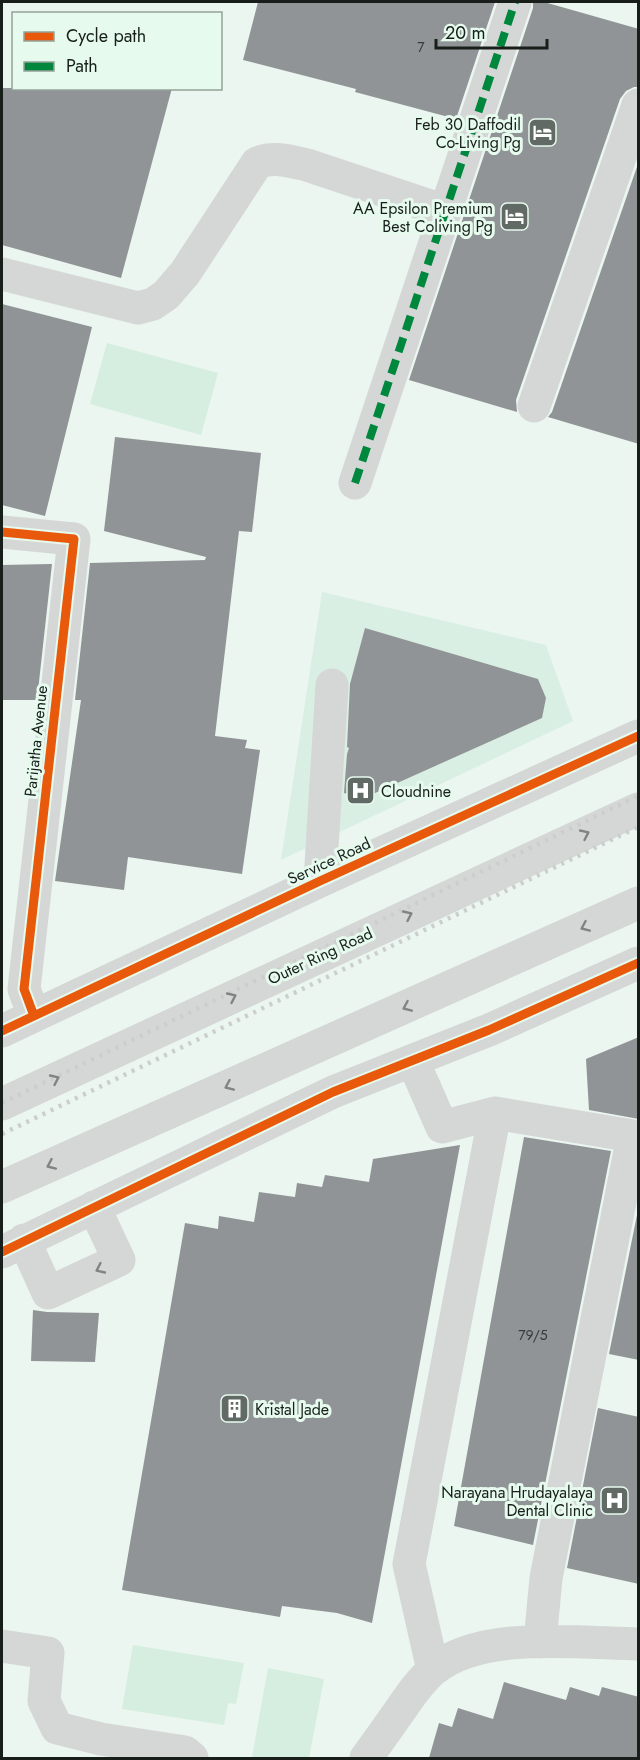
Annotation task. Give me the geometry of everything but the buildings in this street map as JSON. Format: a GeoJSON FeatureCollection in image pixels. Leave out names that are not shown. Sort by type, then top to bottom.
{"type":"FeatureCollection","features":[{"type":"Feature","properties":{"kind":"main road"},"geometry":{"type":"LineString","coordinates":[[355,483],[515,2]]}},
{"type":"Feature","properties":{"kind":"main road"},"geometry":{"type":"LineString","coordinates":[[534,406],[639,105]]}},
{"type":"Feature","properties":{"kind":"main road"},"geometry":{"type":"LineString","coordinates":[[2,274],[138,308],[153,304],[166,295],[185,273],[257,163],[265,160],[287,160],[307,165],[445,211]]}},
{"type":"Feature","properties":{"kind":"main road","name":"Parijatha Avenue"},"geometry":{"type":"LineString","coordinates":[[2,532],[74,539],[24,988],[34,1016]]}},
{"type":"Feature","properties":{"kind":"main road"},"geometry":{"type":"LineString","coordinates":[[320,881],[332,685]]}},
{"type":"Feature","properties":{"kind":"main road","name":"Service Road"},"geometry":{"type":"LineString","coordinates":[[2,1031],[320,881],[639,736]]}},
{"type":"Feature","properties":{"kind":"main road","name":"Outer Ring Road"},"geometry":{"type":"LineString","coordinates":[[2,1104],[639,809]]}},
{"type":"Feature","properties":{"kind":"main road"},"geometry":{"type":"LineString","coordinates":[[2,1187],[639,903]]}},
{"type":"Feature","properties":{"kind":"main road"},"geometry":{"type":"LineString","coordinates":[[94,1207],[119,1260],[48,1293],[7,1248],[333,1092],[489,1030],[639,963]]}},
{"type":"Feature","properties":{"kind":"main road"},"geometry":{"type":"LineString","coordinates":[[413,1061],[442,1127],[495,1113],[633,1137],[546,1578],[540,1642]]}},
{"type":"Feature","properties":{"kind":"main road"},"geometry":{"type":"LineString","coordinates":[[433,1670],[408,1564],[495,1113]]}},
{"type":"Feature","properties":{"kind":"main road"},"geometry":{"type":"LineString","coordinates":[[366,1758],[417,1687],[433,1670],[457,1654],[496,1644],[540,1642],[639,1644]]}},
{"type":"Feature","properties":{"kind":"main road"},"geometry":{"type":"LineString","coordinates":[[2,1646],[48,1653],[44,1701],[57,1728],[101,1739],[185,1752],[192,1758]]}},
{"type":"Feature","properties":{"kind":"shaded area"},"geometry":{"type":"Polygon","coordinates":[[[107,343],[218,373],[201,435],[90,404],[107,343]]]}},
{"type":"Feature","properties":{"kind":"shaded area","name":"Cloudnine"},"geometry":{"type":"Polygon","coordinates":[[[322,592],[546,645],[573,721],[281,860],[322,592]]]}},
{"type":"Feature","properties":{"kind":"shaded area"},"geometry":{"type":"Polygon","coordinates":[[[133,1645],[244,1663],[236,1704],[228,1703],[224,1725],[122,1709],[133,1645]]]}},
{"type":"Feature","properties":{"kind":"shaded area"},"geometry":{"type":"Polygon","coordinates":[[[268,1668],[324,1679],[309,1758],[252,1757],[268,1668]]]}},
{"type":"Feature","properties":{"kind":"railway"},"geometry":{"type":"LineString","coordinates":[[2,1103],[638,796]]}},
{"type":"Feature","properties":{"kind":"railway"},"geometry":{"type":"LineString","coordinates":[[2,1134],[638,827]]}},
{"type":"Feature","properties":{"kind":"marked path"},"geometry":{"type":"LineString","coordinates":[[355,483],[515,2]]}},
{"type":"Feature","properties":{"kind":"cycle path"},"geometry":{"type":"LineString","coordinates":[[2,532],[74,539],[24,989],[34,1016]]}},
{"type":"Feature","properties":{"kind":"cycle path"},"geometry":{"type":"LineString","coordinates":[[2,1031],[320,881],[638,736]]}},
{"type":"Feature","properties":{"kind":"cycle path"},"geometry":{"type":"LineString","coordinates":[[2,1252],[333,1092],[489,1030],[638,963]]}},
{"type":"Feature","properties":{"kind":"place","name":"Feb 30 Daffodil Co-Living Pg"},"geometry":{"type":"Point","coordinates":[542,133]}},
{"type":"Feature","properties":{"kind":"place","name":"AA Epsilon Premium Best Coliving Pg"},"geometry":{"type":"Point","coordinates":[514,217]}},
{"type":"Feature","properties":{"kind":"place","name":"Cloudnine"},"geometry":{"type":"Point","coordinates":[360,791]}},
{"type":"Feature","properties":{"kind":"place","name":"Kristal Jade"},"geometry":{"type":"Point","coordinates":[234,1409]}},
{"type":"Feature","properties":{"kind":"place","name":"Narayana Hrudayalaya Dental Clinic"},"geometry":{"type":"Point","coordinates":[614,1501]}}]}
